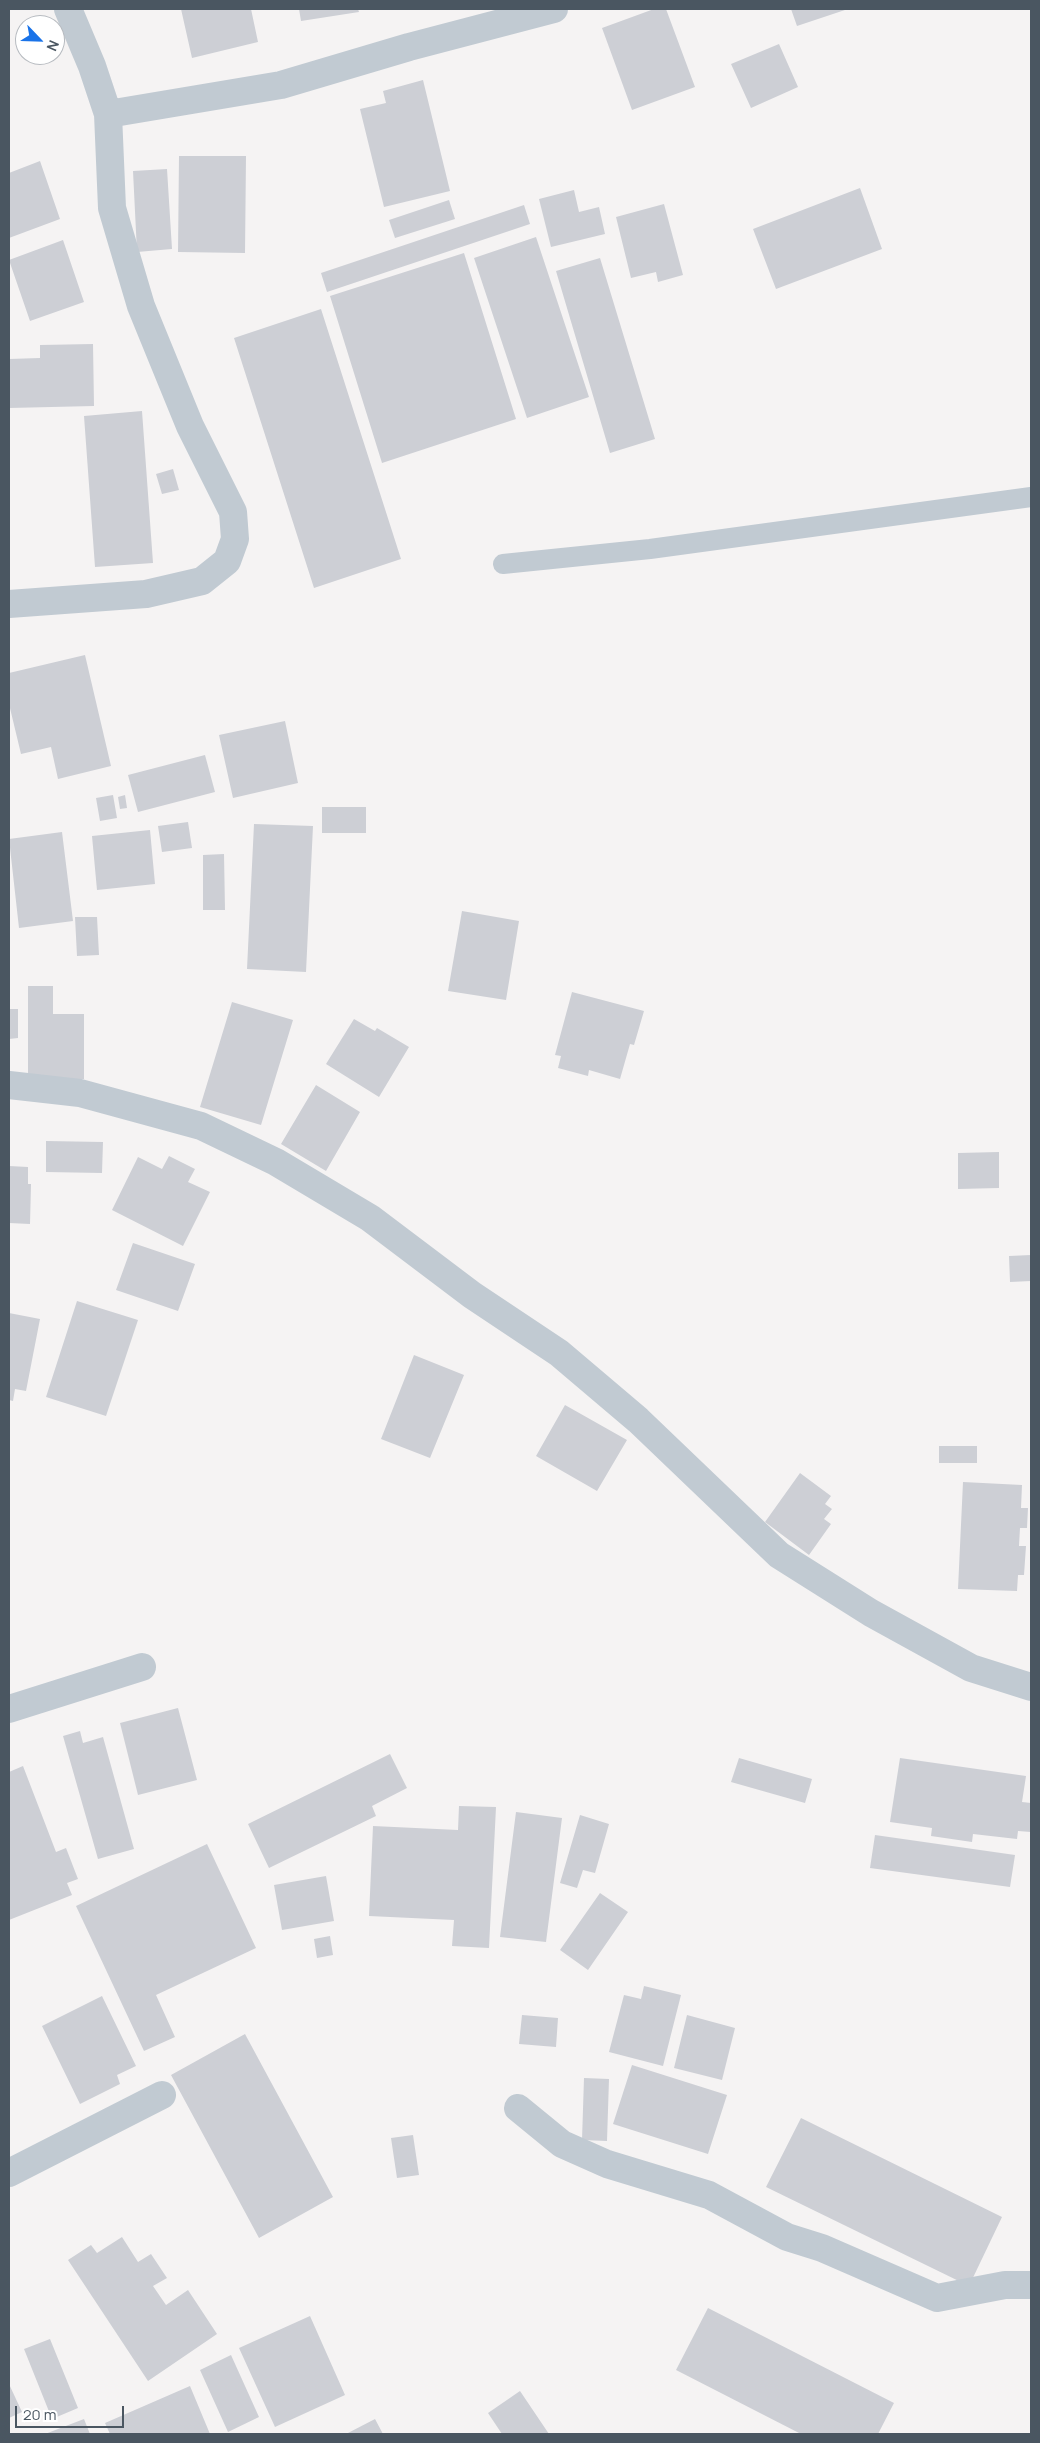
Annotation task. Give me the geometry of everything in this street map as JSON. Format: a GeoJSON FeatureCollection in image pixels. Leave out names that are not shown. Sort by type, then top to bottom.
{"type":"FeatureCollection","features":[{"type":"Feature","properties":{"kind":"street"},"geometry":{"type":"LineString","coordinates":[[9,604],[146,594],[202,581],[228,561],[235,539],[233,512],[190,426],[141,306],[112,208],[108,114],[92,66],[68,9]]}},
{"type":"Feature","properties":{"kind":"street"},"geometry":{"type":"LineString","coordinates":[[108,114],[281,85],[409,47],[554,9]]}},
{"type":"Feature","properties":{"kind":"street"},"geometry":{"type":"LineString","coordinates":[[9,1085],[80,1093],[201,1126],[276,1162],[370,1218],[472,1295],[559,1353],[638,1420],[779,1555],[871,1613],[971,1668],[1031,1687]]}},
{"type":"Feature","properties":{"kind":"street"},"geometry":{"type":"LineString","coordinates":[[9,1708],[142,1667]]}},
{"type":"Feature","properties":{"kind":"street"},"geometry":{"type":"LineString","coordinates":[[9,2173],[162,2096]]}},
{"type":"Feature","properties":{"kind":"street"},"geometry":{"type":"LineString","coordinates":[[518,2108],[562,2144],[607,2164],[709,2195],[788,2237],[822,2248],[937,2298],[1005,2285],[1031,2285]]}},
{"type":"Feature","properties":{"kind":"lane"},"geometry":{"type":"LineString","coordinates":[[502,564],[650,548],[1031,497]]}},
{"type":"Feature","properties":{"kind":"building"},"geometry":{"type":"Polygon","coordinates":[[[181,9],[251,9],[258,42],[192,58],[181,9]]]}},
{"type":"Feature","properties":{"kind":"building"},"geometry":{"type":"Polygon","coordinates":[[[299,9],[358,9],[359,12],[301,21],[299,9]]]}},
{"type":"Feature","properties":{"kind":"building"},"geometry":{"type":"Polygon","coordinates":[[[654,9],[666,9],[695,87],[632,110],[602,28],[654,9]]]}},
{"type":"Feature","properties":{"kind":"building"},"geometry":{"type":"Polygon","coordinates":[[[791,9],[848,9],[797,26],[791,9]]]}},
{"type":"Feature","properties":{"kind":"building"},"geometry":{"type":"Polygon","coordinates":[[[779,44],[798,87],[751,108],[731,64],[779,44]]]}},
{"type":"Feature","properties":{"kind":"building"},"geometry":{"type":"Polygon","coordinates":[[[423,80],[450,191],[384,207],[360,109],[386,103],[383,91],[423,80]]]}},
{"type":"Feature","properties":{"kind":"building"},"geometry":{"type":"Polygon","coordinates":[[[179,156],[246,156],[245,253],[178,252],[179,156]]]}},
{"type":"Feature","properties":{"kind":"building"},"geometry":{"type":"Polygon","coordinates":[[[40,161],[60,219],[9,238],[9,173],[40,161]]]}},
{"type":"Feature","properties":{"kind":"building"},"geometry":{"type":"Polygon","coordinates":[[[167,169],[172,249],[137,252],[133,171],[167,169]]]}},
{"type":"Feature","properties":{"kind":"building"},"geometry":{"type":"Polygon","coordinates":[[[860,188],[882,249],[776,289],[753,229],[860,188]]]}},
{"type":"Feature","properties":{"kind":"building"},"geometry":{"type":"Polygon","coordinates":[[[574,190],[579,212],[599,207],[605,234],[551,247],[539,199],[574,190]]]}},
{"type":"Feature","properties":{"kind":"building"},"geometry":{"type":"Polygon","coordinates":[[[449,200],[455,219],[395,238],[389,220],[449,200]]]}},
{"type":"Feature","properties":{"kind":"building"},"geometry":{"type":"Polygon","coordinates":[[[664,204],[683,275],[658,282],[656,272],[631,278],[616,217],[664,204]]]}},
{"type":"Feature","properties":{"kind":"building"},"geometry":{"type":"Polygon","coordinates":[[[524,205],[530,224],[327,292],[321,273],[524,205]]]}},
{"type":"Feature","properties":{"kind":"building"},"geometry":{"type":"Polygon","coordinates":[[[536,237],[589,397],[527,418],[474,258],[536,237]]]}},
{"type":"Feature","properties":{"kind":"building"},"geometry":{"type":"Polygon","coordinates":[[[63,240],[84,302],[30,321],[9,260],[63,240]]]}},
{"type":"Feature","properties":{"kind":"building"},"geometry":{"type":"Polygon","coordinates":[[[464,253],[516,419],[382,463],[330,296],[464,253]]]}},
{"type":"Feature","properties":{"kind":"building"},"geometry":{"type":"Polygon","coordinates":[[[600,258],[655,439],[610,453],[556,271],[600,258]]]}},
{"type":"Feature","properties":{"kind":"building"},"geometry":{"type":"Polygon","coordinates":[[[321,309],[401,559],[314,588],[234,338],[321,309]]]}},
{"type":"Feature","properties":{"kind":"building"},"geometry":{"type":"Polygon","coordinates":[[[93,344],[94,406],[9,408],[9,359],[40,358],[40,345],[93,344]]]}},
{"type":"Feature","properties":{"kind":"building"},"geometry":{"type":"Polygon","coordinates":[[[142,411],[153,563],[95,567],[84,416],[142,411]]]}},
{"type":"Feature","properties":{"kind":"building"},"geometry":{"type":"Polygon","coordinates":[[[173,469],[179,490],[162,494],[156,474],[173,469]]]}},
{"type":"Feature","properties":{"kind":"building"},"geometry":{"type":"Polygon","coordinates":[[[85,655],[111,766],[58,779],[51,747],[21,754],[9,704],[9,673],[85,655]]]}},
{"type":"Feature","properties":{"kind":"building"},"geometry":{"type":"Polygon","coordinates":[[[285,721],[298,783],[233,798],[219,735],[285,721]]]}},
{"type":"Feature","properties":{"kind":"building"},"geometry":{"type":"Polygon","coordinates":[[[205,755],[215,792],[138,812],[128,775],[205,755]]]}},
{"type":"Feature","properties":{"kind":"building"},"geometry":{"type":"Polygon","coordinates":[[[113,795],[117,818],[100,821],[96,798],[113,795]]]}},
{"type":"Feature","properties":{"kind":"building"},"geometry":{"type":"Polygon","coordinates":[[[125,795],[127,808],[120,809],[118,797],[125,795]]]}},
{"type":"Feature","properties":{"kind":"building"},"geometry":{"type":"Polygon","coordinates":[[[322,807],[366,807],[366,833],[322,833],[322,807]]]}},
{"type":"Feature","properties":{"kind":"building"},"geometry":{"type":"Polygon","coordinates":[[[188,822],[192,848],[162,852],[158,826],[188,822]]]}},
{"type":"Feature","properties":{"kind":"building"},"geometry":{"type":"Polygon","coordinates":[[[254,824],[313,826],[306,972],[247,969],[254,824]]]}},
{"type":"Feature","properties":{"kind":"building"},"geometry":{"type":"Polygon","coordinates":[[[150,830],[155,884],[97,890],[92,836],[150,830]]]}},
{"type":"Feature","properties":{"kind":"building"},"geometry":{"type":"Polygon","coordinates":[[[62,832],[73,921],[19,928],[9,839],[62,832]]]}},
{"type":"Feature","properties":{"kind":"building"},"geometry":{"type":"Polygon","coordinates":[[[224,854],[225,910],[203,910],[203,855],[224,854]]]}},
{"type":"Feature","properties":{"kind":"building"},"geometry":{"type":"Polygon","coordinates":[[[462,911],[519,921],[506,1000],[448,991],[462,911]]]}},
{"type":"Feature","properties":{"kind":"building"},"geometry":{"type":"Polygon","coordinates":[[[75,917],[97,917],[99,955],[77,956],[75,917]]]}},
{"type":"Feature","properties":{"kind":"building"},"geometry":{"type":"Polygon","coordinates":[[[28,986],[53,986],[53,1014],[84,1014],[84,1079],[28,1079],[28,986]]]}},
{"type":"Feature","properties":{"kind":"building"},"geometry":{"type":"Polygon","coordinates":[[[572,992],[644,1011],[634,1045],[630,1044],[620,1079],[589,1070],[588,1076],[558,1068],[561,1056],[555,1055],[572,992]]]}},
{"type":"Feature","properties":{"kind":"building"},"geometry":{"type":"Polygon","coordinates":[[[232,1002],[293,1020],[261,1125],[200,1107],[232,1002]]]}},
{"type":"Feature","properties":{"kind":"building"},"geometry":{"type":"Polygon","coordinates":[[[9,1009],[18,1009],[18,1038],[9,1039],[9,1009]]]}},
{"type":"Feature","properties":{"kind":"building"},"geometry":{"type":"Polygon","coordinates":[[[354,1019],[375,1031],[377,1028],[409,1047],[379,1097],[326,1064],[354,1019]]]}},
{"type":"Feature","properties":{"kind":"building"},"geometry":{"type":"Polygon","coordinates":[[[316,1085],[360,1112],[326,1171],[281,1144],[316,1085]]]}},
{"type":"Feature","properties":{"kind":"building"},"geometry":{"type":"Polygon","coordinates":[[[46,1141],[103,1142],[102,1173],[46,1172],[46,1141]]]}},
{"type":"Feature","properties":{"kind":"building"},"geometry":{"type":"Polygon","coordinates":[[[999,1152],[999,1188],[958,1189],[958,1153],[999,1152]]]}},
{"type":"Feature","properties":{"kind":"building"},"geometry":{"type":"Polygon","coordinates":[[[169,1156],[195,1169],[188,1182],[210,1192],[183,1246],[112,1210],[138,1157],[162,1169],[169,1156]]]}},
{"type":"Feature","properties":{"kind":"building"},"geometry":{"type":"Polygon","coordinates":[[[9,1166],[28,1167],[28,1184],[31,1184],[30,1224],[9,1223],[9,1166]]]}},
{"type":"Feature","properties":{"kind":"building"},"geometry":{"type":"Polygon","coordinates":[[[133,1243],[195,1264],[178,1311],[116,1290],[133,1243]]]}},
{"type":"Feature","properties":{"kind":"building"},"geometry":{"type":"Polygon","coordinates":[[[1031,1255],[1031,1281],[1010,1282],[1009,1256],[1031,1255]]]}},
{"type":"Feature","properties":{"kind":"building"},"geometry":{"type":"Polygon","coordinates":[[[77,1301],[138,1320],[106,1416],[46,1397],[77,1301]]]}},
{"type":"Feature","properties":{"kind":"building"},"geometry":{"type":"Polygon","coordinates":[[[9,1313],[40,1319],[26,1391],[15,1389],[13,1401],[9,1400],[9,1313]]]}},
{"type":"Feature","properties":{"kind":"building"},"geometry":{"type":"Polygon","coordinates":[[[414,1355],[464,1375],[430,1458],[381,1439],[414,1355]]]}},
{"type":"Feature","properties":{"kind":"building"},"geometry":{"type":"Polygon","coordinates":[[[565,1405],[627,1440],[597,1491],[536,1456],[565,1405]]]}},
{"type":"Feature","properties":{"kind":"building"},"geometry":{"type":"Polygon","coordinates":[[[939,1446],[977,1446],[977,1463],[939,1463],[939,1446]]]}},
{"type":"Feature","properties":{"kind":"building"},"geometry":{"type":"Polygon","coordinates":[[[800,1473],[831,1496],[825,1504],[832,1509],[824,1519],[831,1524],[809,1555],[765,1522],[800,1473]]]}},
{"type":"Feature","properties":{"kind":"building"},"geometry":{"type":"Polygon","coordinates":[[[963,1482],[1022,1485],[1021,1508],[1028,1508],[1027,1528],[1020,1528],[1019,1546],[1026,1546],[1024,1575],[1018,1575],[1017,1591],[958,1589],[963,1482]]]}},
{"type":"Feature","properties":{"kind":"building"},"geometry":{"type":"Polygon","coordinates":[[[178,1708],[197,1780],[138,1795],[120,1723],[178,1708]]]}},
{"type":"Feature","properties":{"kind":"building"},"geometry":{"type":"Polygon","coordinates":[[[80,1731],[83,1743],[103,1737],[134,1849],[98,1859],[63,1736],[80,1731]]]}},
{"type":"Feature","properties":{"kind":"building"},"geometry":{"type":"Polygon","coordinates":[[[390,1754],[407,1788],[372,1806],[376,1816],[269,1868],[248,1824],[390,1754]]]}},
{"type":"Feature","properties":{"kind":"building"},"geometry":{"type":"Polygon","coordinates":[[[739,1758],[812,1779],[805,1803],[731,1782],[739,1758]]]}},
{"type":"Feature","properties":{"kind":"building"},"geometry":{"type":"Polygon","coordinates":[[[900,1758],[1026,1776],[1022,1802],[1031,1803],[1031,1832],[1018,1831],[1017,1839],[973,1834],[972,1842],[931,1836],[932,1828],[890,1822],[900,1758]]]}},
{"type":"Feature","properties":{"kind":"building"},"geometry":{"type":"Polygon","coordinates":[[[23,1766],[56,1852],[66,1848],[78,1879],[67,1883],[72,1895],[9,1920],[9,1772],[23,1766]]]}},
{"type":"Feature","properties":{"kind":"building"},"geometry":{"type":"Polygon","coordinates":[[[459,1806],[496,1807],[489,1948],[452,1946],[454,1920],[369,1916],[373,1826],[458,1830],[459,1806]]]}},
{"type":"Feature","properties":{"kind":"building"},"geometry":{"type":"Polygon","coordinates":[[[516,1812],[562,1818],[546,1942],[500,1937],[516,1812]]]}},
{"type":"Feature","properties":{"kind":"building"},"geometry":{"type":"Polygon","coordinates":[[[580,1815],[609,1824],[595,1873],[583,1870],[577,1888],[560,1883],[580,1815]]]}},
{"type":"Feature","properties":{"kind":"building"},"geometry":{"type":"Polygon","coordinates":[[[875,1835],[1015,1855],[1010,1887],[870,1868],[875,1835]]]}},
{"type":"Feature","properties":{"kind":"building"},"geometry":{"type":"Polygon","coordinates":[[[207,1844],[256,1948],[156,1995],[175,2037],[144,2051],[76,1906],[207,1844]]]}},
{"type":"Feature","properties":{"kind":"building"},"geometry":{"type":"Polygon","coordinates":[[[326,1876],[334,1921],[282,1930],[274,1885],[326,1876]]]}},
{"type":"Feature","properties":{"kind":"building"},"geometry":{"type":"Polygon","coordinates":[[[600,1893],[628,1912],[588,1970],[560,1950],[600,1893]]]}},
{"type":"Feature","properties":{"kind":"building"},"geometry":{"type":"Polygon","coordinates":[[[330,1936],[333,1955],[317,1958],[314,1939],[330,1936]]]}},
{"type":"Feature","properties":{"kind":"building"},"geometry":{"type":"Polygon","coordinates":[[[644,1986],[681,1995],[663,2066],[609,2052],[624,1995],[641,1999],[644,1986]]]}},
{"type":"Feature","properties":{"kind":"building"},"geometry":{"type":"Polygon","coordinates":[[[102,1996],[136,2066],[117,2075],[120,2084],[80,2104],[42,2026],[102,1996]]]}},
{"type":"Feature","properties":{"kind":"building"},"geometry":{"type":"Polygon","coordinates":[[[522,2015],[558,2018],[556,2047],[519,2044],[522,2015]]]}},
{"type":"Feature","properties":{"kind":"building"},"geometry":{"type":"Polygon","coordinates":[[[687,2015],[735,2028],[722,2080],[674,2068],[687,2015]]]}},
{"type":"Feature","properties":{"kind":"building"},"geometry":{"type":"Polygon","coordinates":[[[245,2034],[333,2197],[259,2238],[171,2075],[245,2034]]]}},
{"type":"Feature","properties":{"kind":"building"},"geometry":{"type":"Polygon","coordinates":[[[632,2065],[727,2095],[708,2154],[613,2124],[632,2065]]]}},
{"type":"Feature","properties":{"kind":"building"},"geometry":{"type":"Polygon","coordinates":[[[584,2078],[609,2079],[607,2141],[582,2140],[584,2078]]]}},
{"type":"Feature","properties":{"kind":"building"},"geometry":{"type":"Polygon","coordinates":[[[801,2118],[1002,2217],[969,2286],[766,2187],[801,2118]]]}},
{"type":"Feature","properties":{"kind":"building"},"geometry":{"type":"Polygon","coordinates":[[[413,2135],[419,2175],[397,2178],[391,2138],[413,2135]]]}},
{"type":"Feature","properties":{"kind":"building"},"geometry":{"type":"Polygon","coordinates":[[[122,2237],[138,2262],[151,2254],[167,2278],[153,2286],[166,2305],[188,2290],[217,2334],[148,2381],[68,2260],[91,2245],[97,2253],[122,2237]]]}},
{"type":"Feature","properties":{"kind":"building"},"geometry":{"type":"Polygon","coordinates":[[[708,2308],[894,2403],[878,2434],[801,2434],[676,2370],[708,2308]]]}},
{"type":"Feature","properties":{"kind":"building"},"geometry":{"type":"Polygon","coordinates":[[[310,2316],[345,2395],[275,2427],[239,2348],[310,2316]]]}},
{"type":"Feature","properties":{"kind":"building"},"geometry":{"type":"Polygon","coordinates":[[[50,2339],[78,2408],[52,2419],[24,2349],[50,2339]]]}},
{"type":"Feature","properties":{"kind":"building"},"geometry":{"type":"Polygon","coordinates":[[[231,2355],[259,2417],[228,2432],[200,2370],[231,2355]]]}},
{"type":"Feature","properties":{"kind":"building"},"geometry":{"type":"Polygon","coordinates":[[[9,2384],[22,2412],[9,2418],[9,2384]]]}},
{"type":"Feature","properties":{"kind":"building"},"geometry":{"type":"Polygon","coordinates":[[[190,2386],[210,2434],[110,2434],[105,2423],[190,2386]]]}},
{"type":"Feature","properties":{"kind":"building"},"geometry":{"type":"Polygon","coordinates":[[[520,2391],[549,2434],[502,2434],[488,2413],[520,2391]]]}},
{"type":"Feature","properties":{"kind":"building"},"geometry":{"type":"Polygon","coordinates":[[[84,2419],[90,2434],[45,2434],[84,2419]]]}},
{"type":"Feature","properties":{"kind":"building"},"geometry":{"type":"Polygon","coordinates":[[[375,2419],[383,2434],[346,2434],[375,2419]]]}}]}
